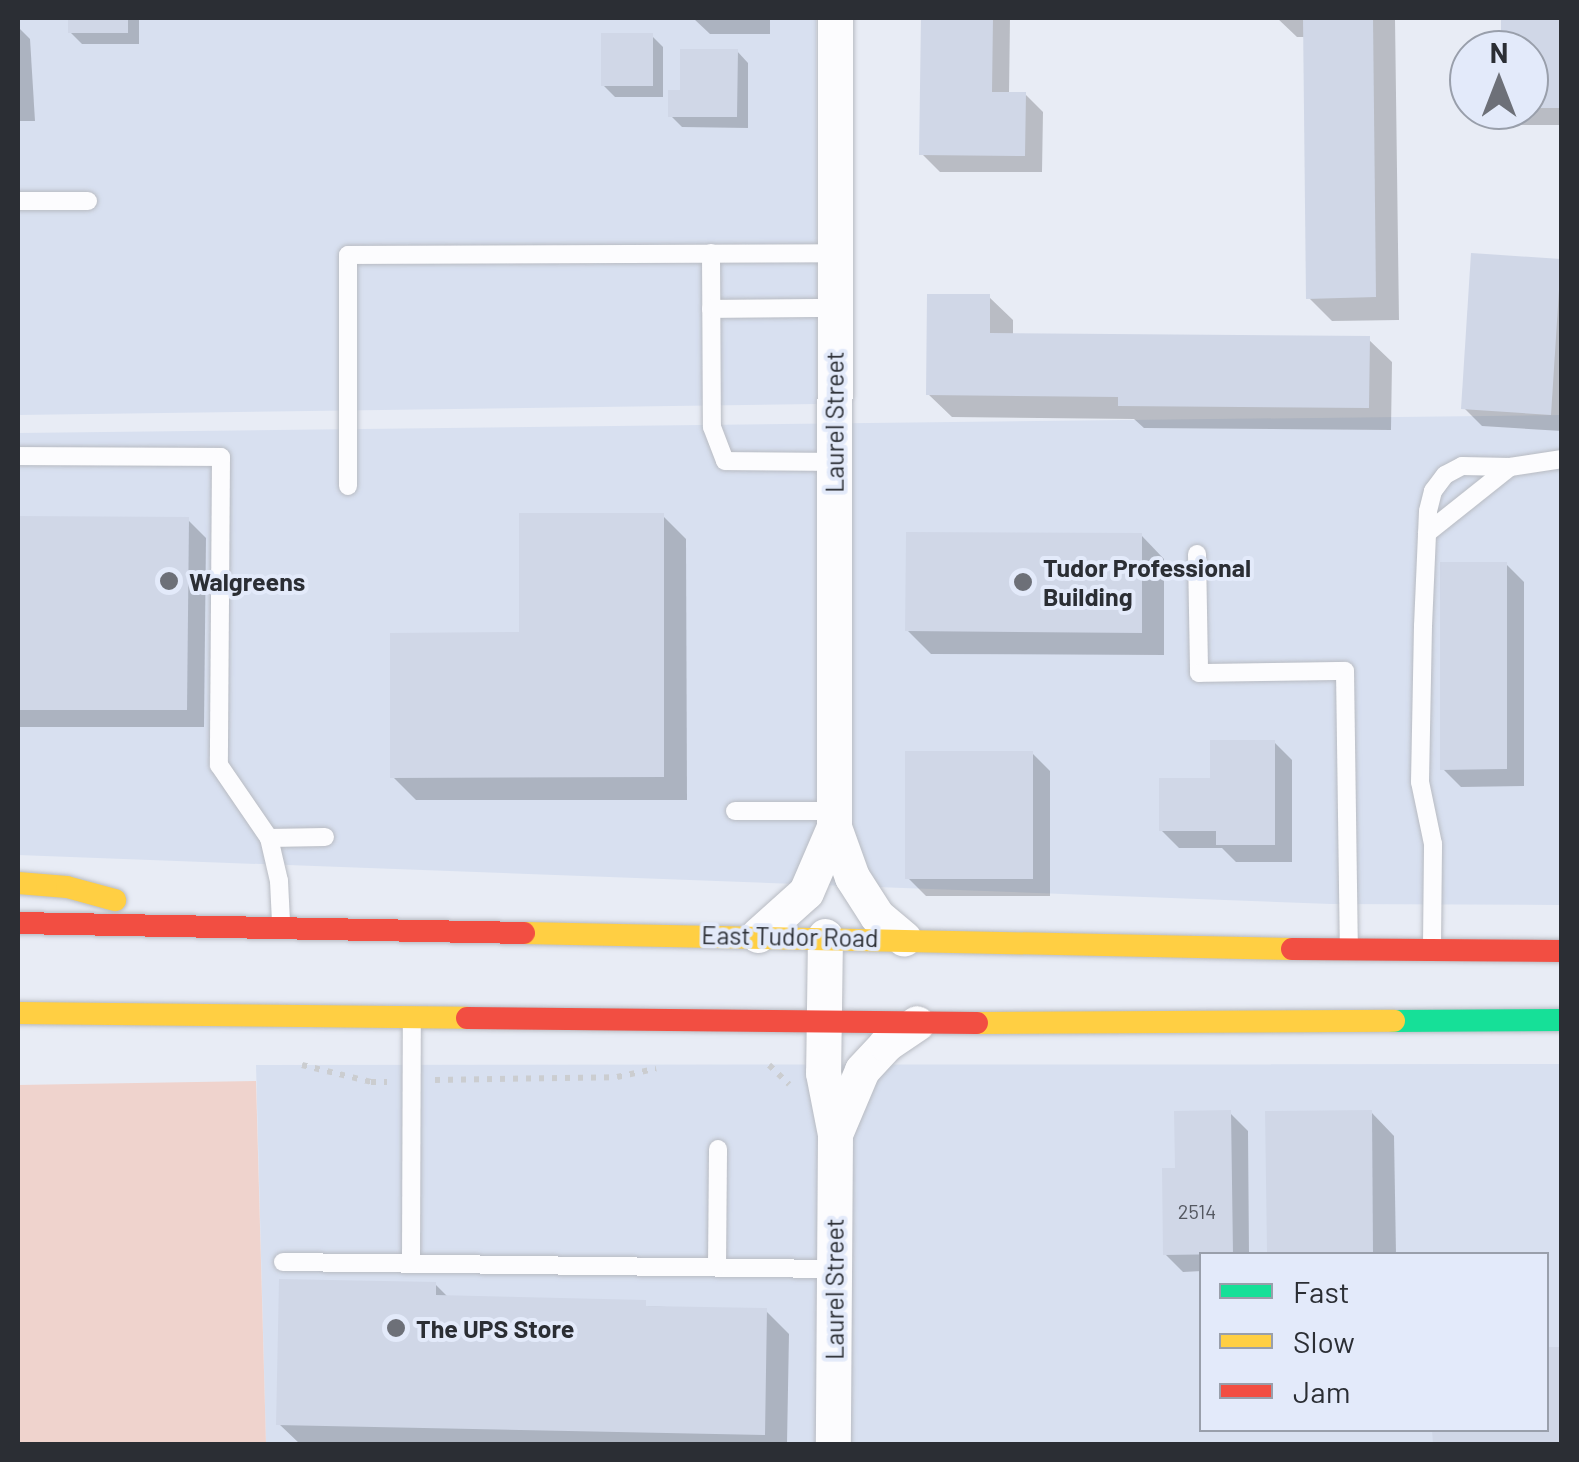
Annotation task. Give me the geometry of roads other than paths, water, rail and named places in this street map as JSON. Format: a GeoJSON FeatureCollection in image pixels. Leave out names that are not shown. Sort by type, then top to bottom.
{"type":"FeatureCollection","features":[{"type":"Feature","properties":{"kind":"main road"},"geometry":{"type":"LineString","coordinates":[[18,883],[82,890],[205,924]]}},
{"type":"Feature","properties":{"kind":"main road","name":"East Tudor Road"},"geometry":{"type":"LineString","coordinates":[[18,923],[825,936],[1349,950],[1562,950]]}},
{"type":"Feature","properties":{"kind":"main road"},"geometry":{"type":"LineString","coordinates":[[18,1013],[922,1019],[1047,1024],[1562,1020]]}},
{"type":"Feature","properties":{"kind":"street","name":"Laurel Street"},"geometry":{"type":"LineString","coordinates":[[835,18],[834,819],[858,888],[877,916],[904,939]]}},
{"type":"Feature","properties":{"kind":"street","name":"Laurel Street"},"geometry":{"type":"LineString","coordinates":[[758,935],[806,892],[834,819]]}},
{"type":"Feature","properties":{"kind":"street","name":"Laurel Street"},"geometry":{"type":"LineString","coordinates":[[825,936],[823,1073],[835,1134],[833,1444]]}},
{"type":"Feature","properties":{"kind":"street","name":"Laurel Street"},"geometry":{"type":"LineString","coordinates":[[835,1134],[862,1070],[886,1044],[922,1019]]}},
{"type":"Feature","properties":{"kind":"lane"},"geometry":{"type":"LineString","coordinates":[[18,201],[88,201]]}},
{"type":"Feature","properties":{"kind":"lane"},"geometry":{"type":"LineString","coordinates":[[348,486],[348,255],[835,253]]}},
{"type":"Feature","properties":{"kind":"lane"},"geometry":{"type":"LineString","coordinates":[[711,254],[712,427],[724,461],[834,462]]}},
{"type":"Feature","properties":{"kind":"lane"},"geometry":{"type":"LineString","coordinates":[[711,309],[834,308]]}},
{"type":"Feature","properties":{"kind":"lane"},"geometry":{"type":"LineString","coordinates":[[18,456],[221,458],[219,765],[269,838],[280,880],[281,925]]}},
{"type":"Feature","properties":{"kind":"lane"},"geometry":{"type":"LineString","coordinates":[[1432,950],[1433,844],[1420,782],[1427,533],[1434,492],[1445,475],[1474,463],[1510,467],[1562,459]]}},
{"type":"Feature","properties":{"kind":"lane"},"geometry":{"type":"LineString","coordinates":[[1427,533],[1510,467]]}},
{"type":"Feature","properties":{"kind":"lane"},"geometry":{"type":"LineString","coordinates":[[1197,554],[1199,674],[1345,671],[1349,950]]}},
{"type":"Feature","properties":{"kind":"lane"},"geometry":{"type":"LineString","coordinates":[[735,811],[834,819]]}},
{"type":"Feature","properties":{"kind":"lane"},"geometry":{"type":"LineString","coordinates":[[269,838],[326,837]]}},
{"type":"Feature","properties":{"kind":"lane"},"geometry":{"type":"LineString","coordinates":[[411,1264],[412,1014]]}},
{"type":"Feature","properties":{"kind":"lane"},"geometry":{"type":"LineString","coordinates":[[717,1267],[718,1149]]}},
{"type":"Feature","properties":{"kind":"lane"},"geometry":{"type":"LineString","coordinates":[[283,1262],[834,1268]]}},
{"type":"Feature","properties":{"kind":"place","name":"Walgreens"},"geometry":{"type":"Point","coordinates":[169,581]}},
{"type":"Feature","properties":{"kind":"place","name":"Tudor Professional Building"},"geometry":{"type":"Point","coordinates":[1023,582]}},
{"type":"Feature","properties":{"kind":"place","name":"The UPS Store"},"geometry":{"type":"Point","coordinates":[396,1328]}}]}
